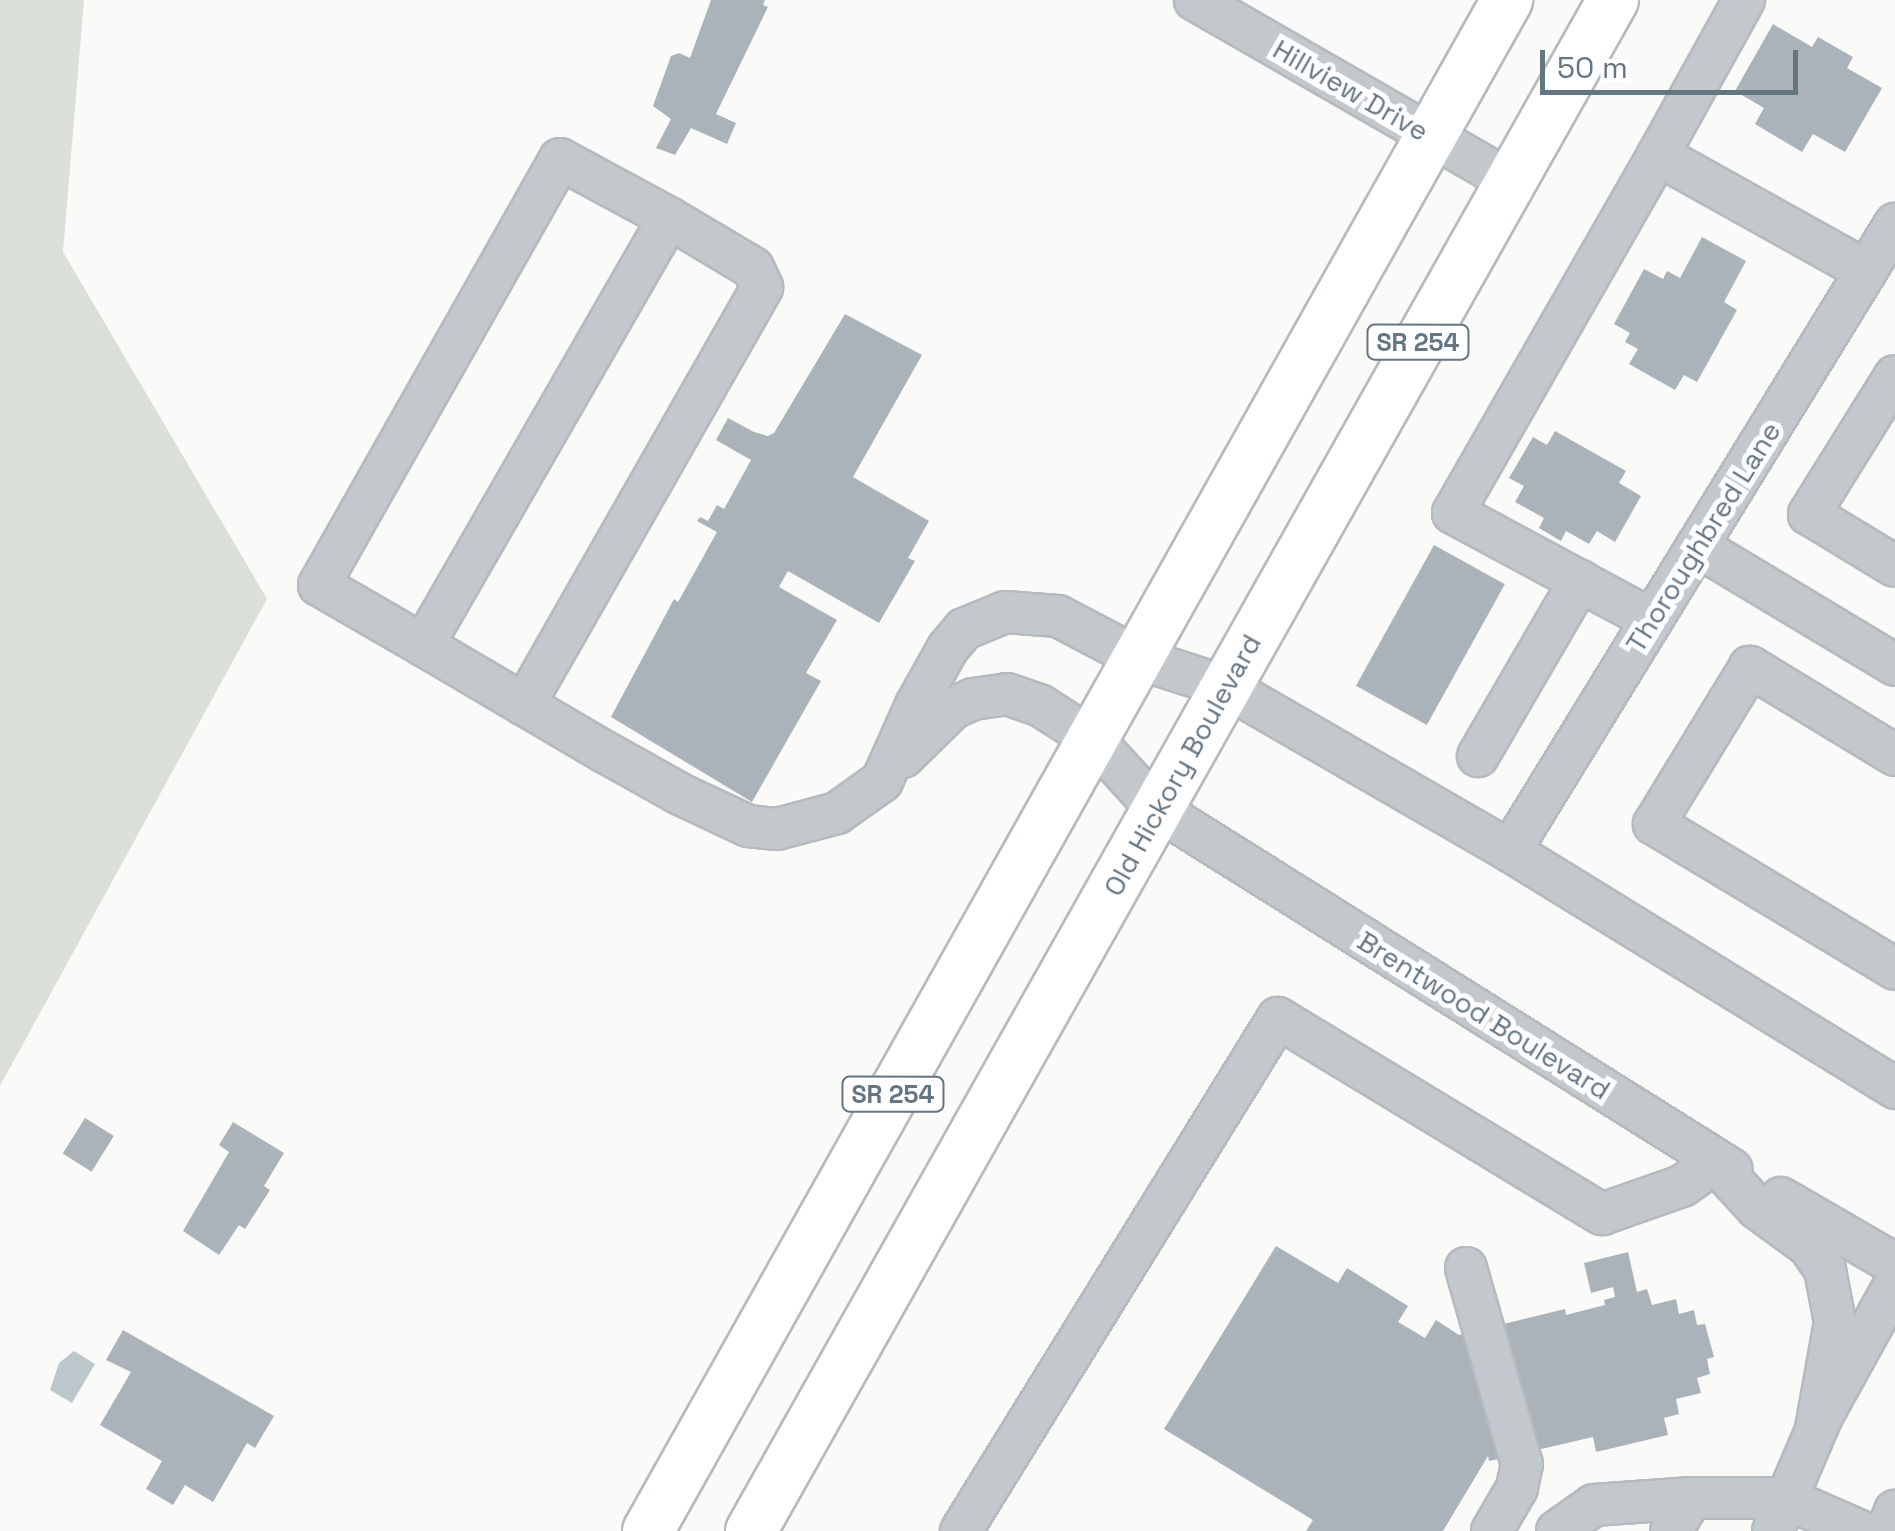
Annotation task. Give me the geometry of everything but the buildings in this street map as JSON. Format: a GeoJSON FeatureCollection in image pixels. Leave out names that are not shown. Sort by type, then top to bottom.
{"type":"FeatureCollection","features":[{"type":"Feature","properties":{"kind":"main road","name":"SR 254"},"geometry":{"type":"LineString","coordinates":[[648,1531],[1507,0]]}},
{"type":"Feature","properties":{"kind":"main road","name":"Old Hickory Boulevard"},"geometry":{"type":"LineString","coordinates":[[751,1531],[1508,180],[1613,0]]}},
{"type":"Feature","properties":{"kind":"street","name":"Hillview Drive"},"geometry":{"type":"LineString","coordinates":[[1195,0],[1508,180]]}},
{"type":"Feature","properties":{"kind":"street"},"geometry":{"type":"LineString","coordinates":[[1652,620],[1453,513],[1744,0]]}},
{"type":"Feature","properties":{"kind":"street"},"geometry":{"type":"LineString","coordinates":[[1658,155],[1866,272]]}},
{"type":"Feature","properties":{"kind":"street","name":"Brentwood Boulevard"},"geometry":{"type":"LineString","coordinates":[[669,218],[560,159],[318,585],[680,794],[758,829],[788,828],[837,812],[865,797],[953,708],[984,696],[1028,700],[1094,740],[1157,809],[1710,1157],[1895,1264]]}},
{"type":"Feature","properties":{"kind":"street"},"geometry":{"type":"LineString","coordinates":[[423,646],[669,218],[738,257],[752,268],[762,287],[524,705]]}},
{"type":"Feature","properties":{"kind":"street","name":"Thoroughbred Lane"},"geometry":{"type":"LineString","coordinates":[[1510,850],[1895,224]]}},
{"type":"Feature","properties":{"kind":"street"},"geometry":{"type":"LineString","coordinates":[[1895,376],[1809,514],[1895,566]]}},
{"type":"Feature","properties":{"kind":"street"},"geometry":{"type":"LineString","coordinates":[[1697,546],[1895,665]]}},
{"type":"Feature","properties":{"kind":"street"},"geometry":{"type":"LineString","coordinates":[[1478,756],[1580,581]]}},
{"type":"Feature","properties":{"kind":"street"},"geometry":{"type":"LineString","coordinates":[[892,766],[916,705],[948,648],[964,629],[990,615],[1024,610],[1058,616],[1140,659],[1226,686],[1510,850],[1895,1088]]}},
{"type":"Feature","properties":{"kind":"street"},"geometry":{"type":"LineString","coordinates":[[1895,755],[1750,668],[1654,824],[1895,969]]}},
{"type":"Feature","properties":{"kind":"street"},"geometry":{"type":"LineString","coordinates":[[961,1531],[1278,1018],[1602,1214],[1682,1186],[1710,1157],[1757,1208],[1809,1246],[1826,1270],[1835,1322],[1816,1429]]}},
{"type":"Feature","properties":{"kind":"street"},"geometry":{"type":"LineString","coordinates":[[1466,1268],[1522,1464],[1518,1488],[1492,1531]]}},
{"type":"Feature","properties":{"kind":"street"},"geometry":{"type":"LineString","coordinates":[[1779,1515],[1816,1429],[1895,1284]]}},
{"type":"Feature","properties":{"kind":"street"},"geometry":{"type":"LineString","coordinates":[[1558,1531],[1594,1505],[1681,1514],[1779,1515],[1860,1531]]}},
{"type":"Feature","properties":{"kind":"street"},"geometry":{"type":"LineString","coordinates":[[1887,1531],[1895,1511]]}},
{"type":"Feature","properties":{"kind":"shaded area"},"geometry":{"type":"Polygon","coordinates":[[[0,0],[84,0],[63,252],[267,599],[0,1086],[0,0]]]}},
{"type":"Feature","properties":{"kind":"shaded area"},"geometry":{"type":"Polygon","coordinates":[[[74,1351],[95,1364],[72,1403],[50,1390],[59,1363],[74,1351]]]}}]}
